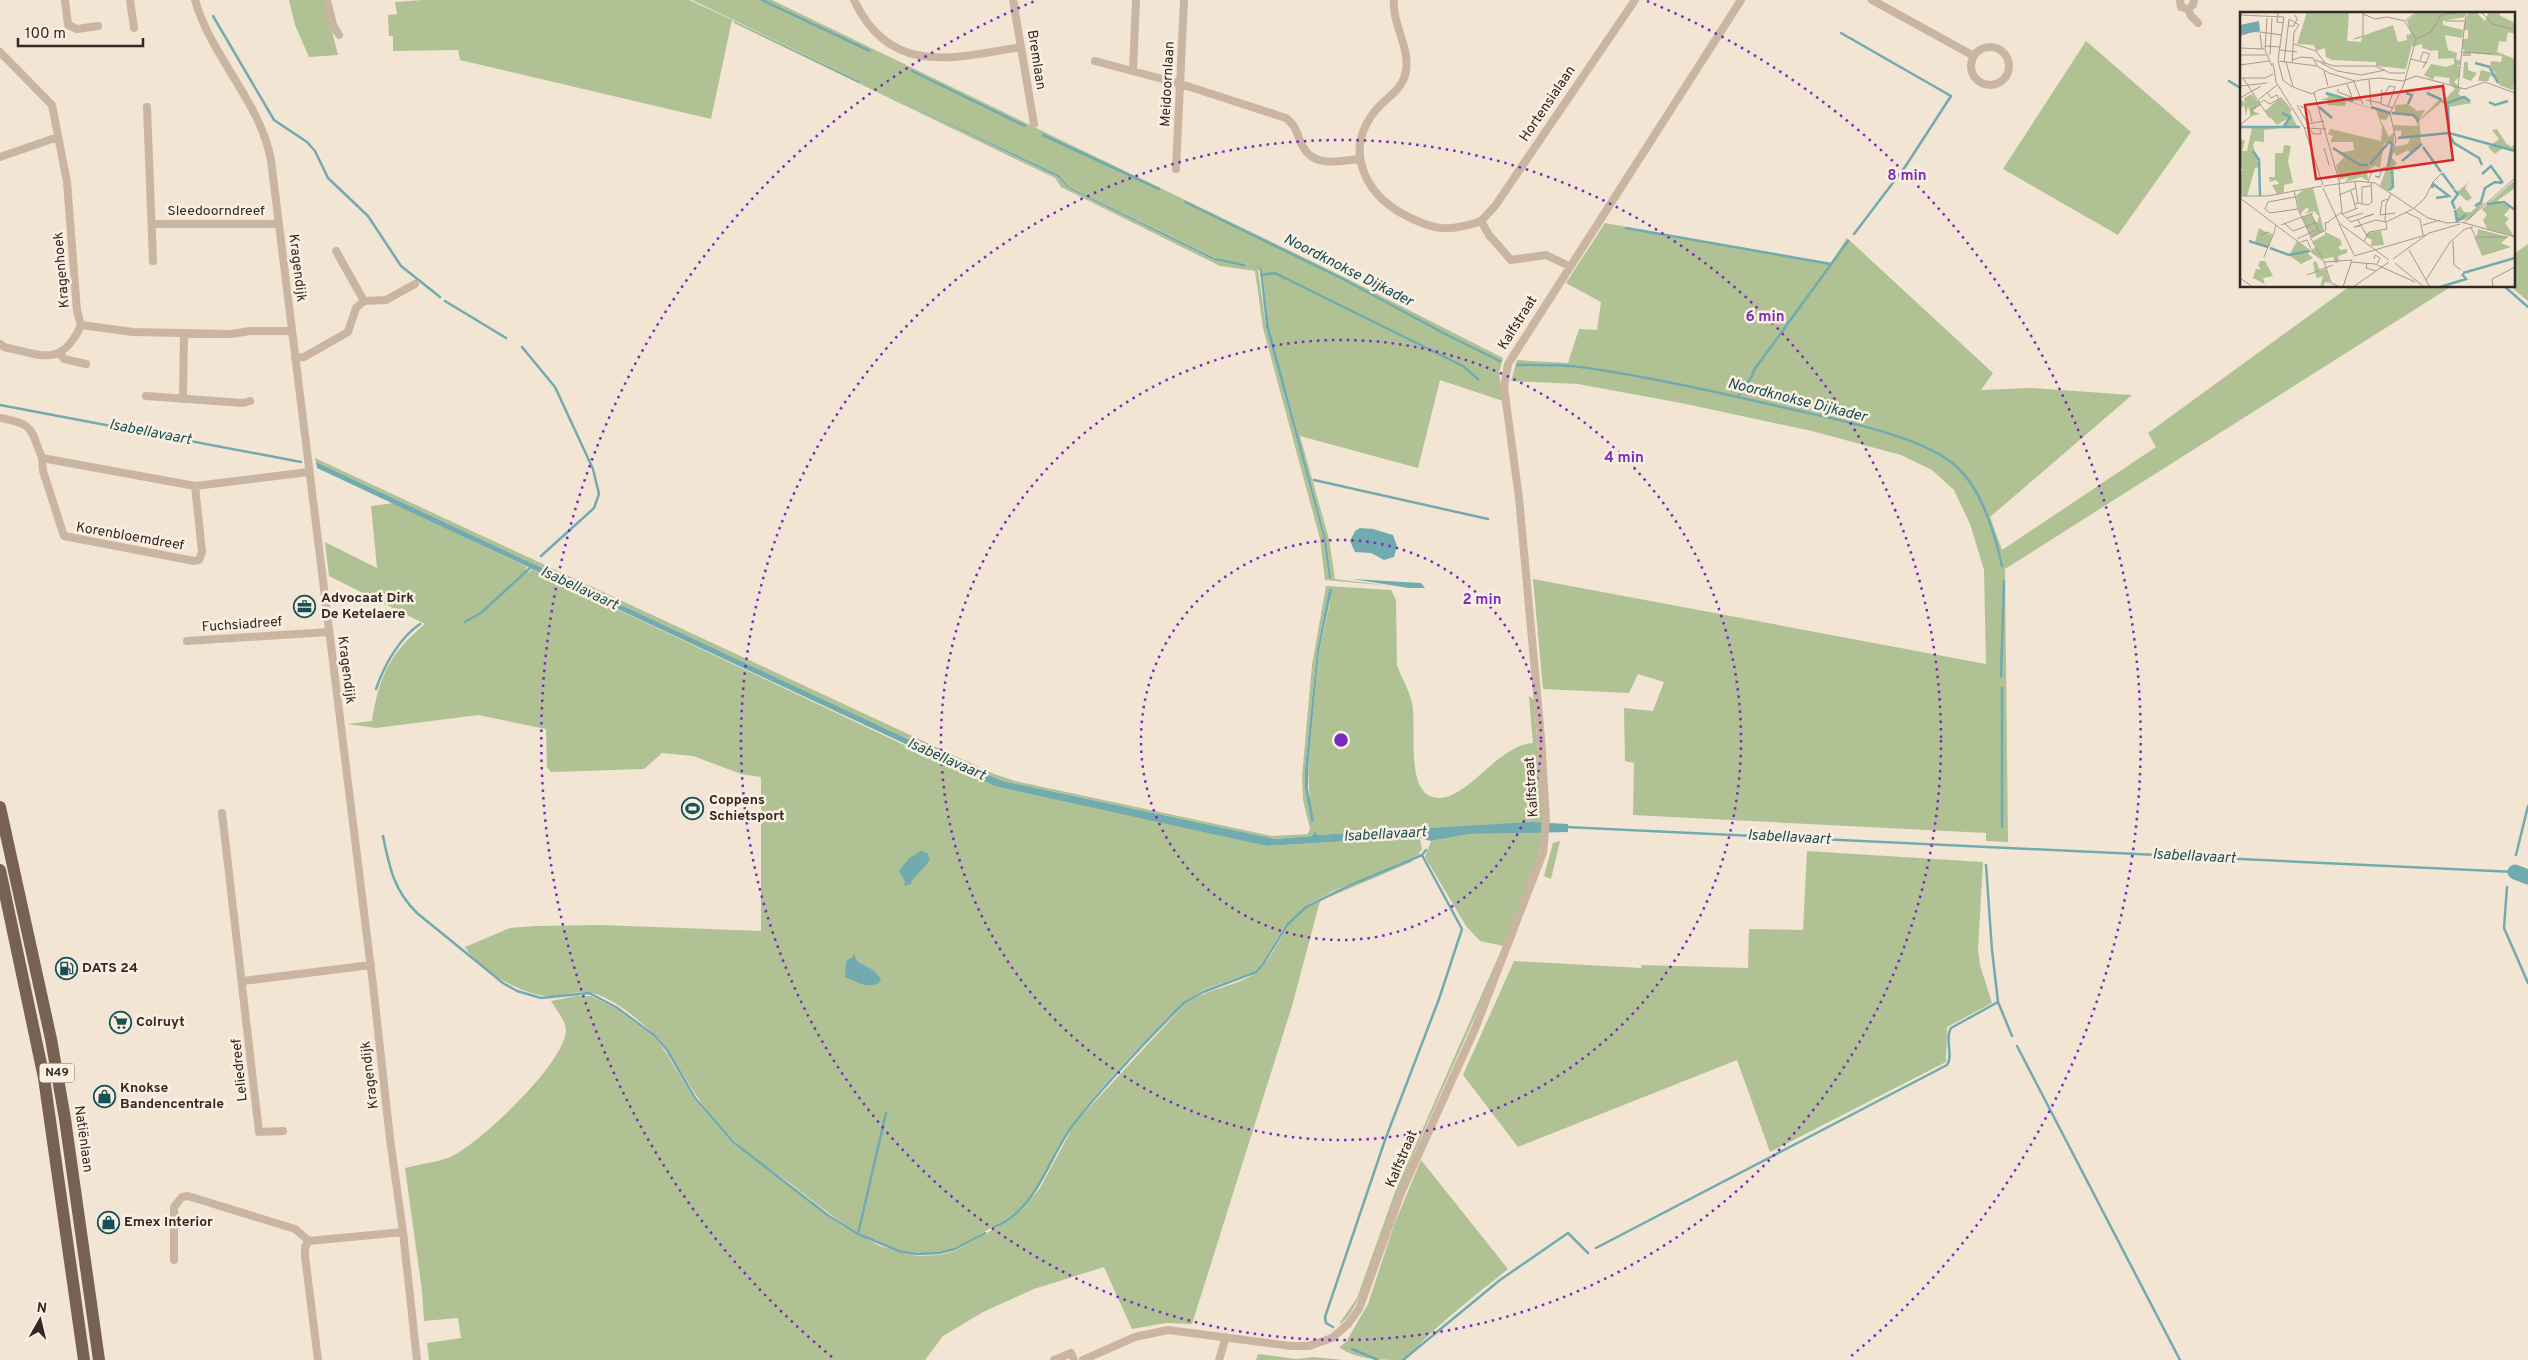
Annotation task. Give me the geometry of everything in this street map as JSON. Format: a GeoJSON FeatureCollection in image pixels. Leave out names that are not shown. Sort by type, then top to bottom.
{"type":"FeatureCollection","features":[{"type":"Feature","properties":{"kind":"main road","name":"Natiënlaan"},"geometry":{"type":"LineString","coordinates":[[0,807],[52,1039],[99,1360]]}},
{"type":"Feature","properties":{"kind":"main road","name":"N49"},"geometry":{"type":"LineString","coordinates":[[0,870],[44,1078],[84,1360]]}},
{"type":"Feature","properties":{"kind":"street"},"geometry":{"type":"LineString","coordinates":[[64,0],[65,19],[68,25],[77,29],[98,26]]}},
{"type":"Feature","properties":{"kind":"street"},"geometry":{"type":"LineString","coordinates":[[130,0],[134,28]]}},
{"type":"Feature","properties":{"kind":"street","name":"Kragendijk"},"geometry":{"type":"LineString","coordinates":[[195,0],[210,38],[264,132],[271,160],[390,1139],[404,1232],[417,1360]]}},
{"type":"Feature","properties":{"kind":"street"},"geometry":{"type":"LineString","coordinates":[[327,0],[334,25],[340,35]]}},
{"type":"Feature","properties":{"kind":"street"},"geometry":{"type":"LineString","coordinates":[[854,0],[874,30],[896,47],[912,54],[947,59],[1021,47]]}},
{"type":"Feature","properties":{"kind":"street","name":"Bremlaan"},"geometry":{"type":"LineString","coordinates":[[1014,0],[1034,124]]}},
{"type":"Feature","properties":{"kind":"street"},"geometry":{"type":"LineString","coordinates":[[1133,70],[1136,0]]}},
{"type":"Feature","properties":{"kind":"street","name":"Meidoornlaan"},"geometry":{"type":"LineString","coordinates":[[1176,169],[1184,0]]}},
{"type":"Feature","properties":{"kind":"street","name":"Hortensialaan"},"geometry":{"type":"LineString","coordinates":[[1394,0],[1396,18],[1407,63],[1404,81],[1397,91],[1372,114],[1362,135],[1360,159],[1368,184],[1382,201],[1421,224],[1436,229],[1463,228],[1480,221],[1495,206],[1634,0]]}},
{"type":"Feature","properties":{"kind":"street","name":"Kalfstraat"},"geometry":{"type":"LineString","coordinates":[[1083,1360],[1123,1341],[1152,1332],[1188,1332],[1291,1346],[1309,1346],[1332,1338],[1354,1317],[1363,1299],[1401,1193],[1475,1029],[1538,871],[1546,834],[1527,577],[1504,379],[1512,355],[1741,0]]}},
{"type":"Feature","properties":{"kind":"street"},"geometry":{"type":"LineString","coordinates":[[1872,0],[1974,56]]}},
{"type":"Feature","properties":{"kind":"street"},"geometry":{"type":"LineString","coordinates":[[2180,0],[2182,7],[2188,9],[2191,16],[2198,23]]}},
{"type":"Feature","properties":{"kind":"street"},"geometry":{"type":"LineString","coordinates":[[2188,9],[2193,5],[2194,0]]}},
{"type":"Feature","properties":{"kind":"street"},"geometry":{"type":"LineString","coordinates":[[1986,47],[2001,50],[2009,62],[2006,76],[1994,84],[1980,82],[1972,70],[1974,56],[1986,47]]}},
{"type":"Feature","properties":{"kind":"street","name":"Kragenhoek"},"geometry":{"type":"LineString","coordinates":[[0,52],[49,101],[67,182],[77,311],[81,325],[133,332],[292,331]]}},
{"type":"Feature","properties":{"kind":"street"},"geometry":{"type":"LineString","coordinates":[[1095,61],[1181,84],[1286,118],[1298,129],[1303,146],[1310,156],[1323,163],[1360,159]]}},
{"type":"Feature","properties":{"kind":"street","name":"Sleedoorndreef"},"geometry":{"type":"LineString","coordinates":[[147,107],[153,261]]}},
{"type":"Feature","properties":{"kind":"street"},"geometry":{"type":"LineString","coordinates":[[0,157],[58,137]]}},
{"type":"Feature","properties":{"kind":"street"},"geometry":{"type":"LineString","coordinates":[[1480,221],[1489,235],[1511,260],[1546,255],[1569,266]]}},
{"type":"Feature","properties":{"kind":"street","name":"Sleedoorndreef"},"geometry":{"type":"LineString","coordinates":[[153,224],[279,224]]}},
{"type":"Feature","properties":{"kind":"street"},"geometry":{"type":"LineString","coordinates":[[336,251],[364,301]]}},
{"type":"Feature","properties":{"kind":"street"},"geometry":{"type":"LineString","coordinates":[[295,358],[304,357],[348,332],[356,308],[364,301],[386,300],[415,284]]}},
{"type":"Feature","properties":{"kind":"street"},"geometry":{"type":"LineString","coordinates":[[0,344],[4,348],[46,356],[61,354],[76,335],[81,325]]}},
{"type":"Feature","properties":{"kind":"street"},"geometry":{"type":"LineString","coordinates":[[183,399],[184,333]]}},
{"type":"Feature","properties":{"kind":"street"},"geometry":{"type":"LineString","coordinates":[[61,354],[64,359],[86,364]]}},
{"type":"Feature","properties":{"kind":"street"},"geometry":{"type":"LineString","coordinates":[[146,396],[243,403],[250,401]]}},
{"type":"Feature","properties":{"kind":"street","name":"Korenbloemdreef"},"geometry":{"type":"LineString","coordinates":[[0,418],[20,421],[28,426],[33,433],[64,536],[194,561],[199,560],[202,552],[195,486]]}},
{"type":"Feature","properties":{"kind":"street"},"geometry":{"type":"LineString","coordinates":[[42,458],[195,486],[309,472]]}},
{"type":"Feature","properties":{"kind":"street","name":"Fuchsiadreef"},"geometry":{"type":"LineString","coordinates":[[187,641],[328,632]]}},
{"type":"Feature","properties":{"kind":"street","name":"Leliedreef"},"geometry":{"type":"LineString","coordinates":[[222,813],[243,981],[259,1132],[283,1131]]}},
{"type":"Feature","properties":{"kind":"street"},"geometry":{"type":"LineString","coordinates":[[243,981],[370,965]]}},
{"type":"Feature","properties":{"kind":"street"},"geometry":{"type":"LineString","coordinates":[[174,1260],[174,1207],[182,1197],[188,1196],[295,1229],[309,1241],[404,1232]]}},
{"type":"Feature","properties":{"kind":"street"},"geometry":{"type":"LineString","coordinates":[[309,1241],[305,1247],[305,1256],[318,1360]]}},
{"type":"Feature","properties":{"kind":"street"},"geometry":{"type":"LineString","coordinates":[[1219,1360],[1226,1337]]}},
{"type":"Feature","properties":{"kind":"street"},"geometry":{"type":"LineString","coordinates":[[1054,1360],[1071,1353],[1074,1360]]}},
{"type":"Feature","properties":{"kind":"green space"},"geometry":{"type":"Polygon","coordinates":[[[289,0],[324,0],[338,55],[309,57],[295,25],[289,0]]]}},
{"type":"Feature","properties":{"kind":"green space"},"geometry":{"type":"Polygon","coordinates":[[[423,0],[689,0],[732,20],[711,119],[460,60],[458,50],[393,51],[393,36],[389,36],[388,15],[397,14],[395,2],[423,0]]]}},
{"type":"Feature","properties":{"kind":"green space"},"geometry":{"type":"Polygon","coordinates":[[[692,0],[772,0],[1342,276],[1503,358],[1499,373],[1503,401],[1440,380],[1418,468],[1300,436],[1329,539],[1335,579],[1392,586],[1325,580],[1320,539],[1263,328],[1255,271],[1220,266],[1061,187],[1055,178],[734,23],[734,21],[860,81],[692,0]],[[872,87],[1058,177],[1068,188],[1214,260],[1245,267],[1245,264],[1220,260],[1069,187],[1059,175],[872,87]],[[1258,269],[1266,327],[1324,540],[1331,578],[1326,539],[1269,326],[1262,270],[1258,269]]]}},
{"type":"Feature","properties":{"kind":"green space"},"geometry":{"type":"Polygon","coordinates":[[[2086,41],[2191,132],[2118,235],[2003,169],[2086,41]]]}},
{"type":"Feature","properties":{"kind":"green space"},"geometry":{"type":"Polygon","coordinates":[[[1605,223],[1830,264],[1847,238],[1993,373],[1981,390],[2031,388],[2132,395],[1990,517],[2002,550],[2156,447],[2148,433],[2347,288],[2449,288],[2005,569],[2008,842],[1986,841],[1986,833],[1633,815],[1634,763],[1625,761],[1624,708],[1653,711],[1664,682],[1638,674],[1629,693],[1543,689],[1533,579],[1986,664],[1984,570],[1970,524],[1954,490],[1932,470],[1901,455],[1812,431],[1686,404],[1578,384],[1511,381],[1517,360],[1568,363],[1579,329],[1597,330],[1601,302],[1566,283],[1605,223]]]}},
{"type":"Feature","properties":{"kind":"green space"},"geometry":{"type":"Polygon","coordinates":[[[2528,244],[2528,301],[2512,288],[2516,288],[2516,253],[2528,244]]]}},
{"type":"Feature","properties":{"kind":"green space"},"geometry":{"type":"Polygon","coordinates":[[[315,458],[994,774],[1015,781],[1272,836],[1308,834],[1310,829],[1303,800],[1302,776],[1312,665],[1326,586],[1391,590],[1396,600],[1397,665],[1412,703],[1415,768],[1423,790],[1430,796],[1442,798],[1454,794],[1467,786],[1505,754],[1519,746],[1533,743],[1529,696],[1534,700],[1543,819],[1541,823],[1317,835],[1315,830],[1312,836],[1275,839],[1003,781],[959,763],[316,462],[315,458]],[[1329,589],[1317,650],[1305,768],[1305,789],[1311,822],[1308,768],[1319,651],[1330,603],[1329,589]]]}},
{"type":"Feature","properties":{"kind":"green space"},"geometry":{"type":"Polygon","coordinates":[[[394,503],[527,567],[525,571],[529,572],[532,569],[976,779],[1267,846],[1416,837],[1416,839],[1420,839],[1422,849],[1418,855],[1333,891],[1306,906],[1285,925],[1255,971],[1203,990],[1184,1003],[1126,1061],[1086,1106],[1062,1141],[1035,1192],[1013,1214],[966,1243],[948,1250],[926,1253],[906,1251],[885,1245],[828,1213],[734,1141],[706,1109],[663,1043],[625,1010],[609,1000],[592,993],[581,992],[549,996],[527,992],[490,972],[465,947],[510,928],[535,926],[600,925],[761,931],[761,777],[741,774],[693,756],[662,753],[644,769],[551,772],[547,767],[546,729],[478,715],[376,728],[347,724],[372,721],[378,691],[388,666],[403,645],[425,624],[329,576],[325,542],[377,568],[371,506],[394,503]]]}},
{"type":"Feature","properties":{"kind":"green space"},"geometry":{"type":"Polygon","coordinates":[[[1541,831],[1538,858],[1525,897],[1393,1204],[1364,1286],[1347,1318],[1339,1324],[1357,1298],[1395,1192],[1503,946],[1480,941],[1466,926],[1425,857],[1431,841],[1470,834],[1541,831]]]}},
{"type":"Feature","properties":{"kind":"green space"},"geometry":{"type":"Polygon","coordinates":[[[1560,841],[1551,879],[1544,876],[1553,843],[1560,841]]]}},
{"type":"Feature","properties":{"kind":"green space"},"geometry":{"type":"Polygon","coordinates":[[[1807,851],[1983,862],[1978,949],[1980,965],[1992,1003],[1947,1027],[1946,1062],[1770,1152],[1737,1060],[1518,1147],[1463,1075],[1514,961],[1641,968],[1642,965],[1748,968],[1749,929],[1803,930],[1807,851]]]}},
{"type":"Feature","properties":{"kind":"green space"},"geometry":{"type":"Polygon","coordinates":[[[1414,861],[1320,901],[1292,1006],[1192,1324],[1166,1323],[1132,1329],[1104,1267],[1034,1289],[983,1312],[943,1336],[925,1360],[429,1360],[427,1343],[461,1338],[458,1318],[424,1321],[422,1291],[405,1168],[445,1159],[463,1149],[499,1120],[536,1082],[562,1045],[566,1031],[563,1019],[551,1001],[576,996],[591,996],[615,1008],[655,1038],[694,1099],[732,1143],[842,1226],[880,1246],[917,1256],[939,1255],[955,1251],[999,1226],[1024,1208],[1040,1188],[1075,1123],[1185,1004],[1203,994],[1238,982],[1254,974],[1267,961],[1292,920],[1310,905],[1352,884],[1414,861]]]}},
{"type":"Feature","properties":{"kind":"green space"},"geometry":{"type":"Polygon","coordinates":[[[1421,1160],[1508,1269],[1442,1323],[1405,1360],[1378,1359],[1353,1355],[1339,1347],[1346,1342],[1368,1304],[1394,1225],[1421,1160]]]}},
{"type":"Feature","properties":{"kind":"green space"},"geometry":{"type":"Polygon","coordinates":[[[1258,1354],[1296,1359],[1314,1357],[1343,1360],[1256,1360],[1258,1354]]]}},
{"type":"Feature","properties":{"kind":"water"},"geometry":{"type":"Polygon","coordinates":[[[689,0],[860,82],[859,83],[689,0]]]}},
{"type":"Feature","properties":{"kind":"water"},"geometry":{"type":"Polygon","coordinates":[[[872,87],[1059,175],[1069,187],[1215,258],[1245,264],[1245,267],[1214,260],[1068,188],[1058,177],[872,87]]]}},
{"type":"Feature","properties":{"kind":"water"},"geometry":{"type":"Polygon","coordinates":[[[1256,264],[1262,270],[1269,326],[1326,539],[1331,578],[1329,578],[1324,540],[1266,327],[1260,271],[1256,264]]]}},
{"type":"Feature","properties":{"kind":"water"},"geometry":{"type":"Polygon","coordinates":[[[316,462],[959,763],[1003,781],[1275,839],[1312,836],[1315,830],[1317,835],[1532,822],[1568,824],[1568,832],[1470,834],[1431,841],[1416,837],[1267,846],[995,786],[317,468],[316,462]]]}},
{"type":"Feature","properties":{"kind":"water"},"geometry":{"type":"Polygon","coordinates":[[[1360,528],[1373,529],[1393,535],[1397,546],[1394,557],[1384,560],[1371,553],[1355,552],[1350,541],[1355,531],[1360,528]]]}},
{"type":"Feature","properties":{"kind":"water"},"geometry":{"type":"Polygon","coordinates":[[[1352,579],[1421,583],[1425,588],[1409,588],[1352,579]]]}},
{"type":"Feature","properties":{"kind":"water"},"geometry":{"type":"Polygon","coordinates":[[[1329,589],[1332,589],[1319,651],[1308,768],[1308,789],[1314,821],[1311,822],[1305,789],[1305,768],[1317,650],[1329,589]]]}},
{"type":"Feature","properties":{"kind":"water"},"geometry":{"type":"Polygon","coordinates":[[[921,851],[927,853],[930,859],[911,884],[904,886],[905,881],[899,871],[909,858],[921,851]]]}},
{"type":"Feature","properties":{"kind":"water"},"geometry":{"type":"Polygon","coordinates":[[[853,953],[858,962],[873,970],[881,979],[879,983],[866,985],[845,977],[846,961],[853,957],[853,953]]]}},
{"type":"Feature","properties":{"kind":"waterway","name":"Noordknokse Dijkader"},"geometry":{"type":"LineString","coordinates":[[762,0],[870,51]]}},
{"type":"Feature","properties":{"kind":"waterway"},"geometry":{"type":"LineString","coordinates":[[213,16],[274,120],[307,142],[315,151],[328,178],[368,216],[401,266],[440,297]]}},
{"type":"Feature","properties":{"kind":"waterway"},"geometry":{"type":"LineString","coordinates":[[1841,33],[1951,96],[1905,167],[1854,234]]}},
{"type":"Feature","properties":{"kind":"waterway","name":"Noordknokse Dijkader"},"geometry":{"type":"LineString","coordinates":[[912,71],[1025,126]]}},
{"type":"Feature","properties":{"kind":"waterway"},"geometry":{"type":"LineString","coordinates":[[2229,81],[2240,88]]}},
{"type":"Feature","properties":{"kind":"waterway","name":"Noordknokse Dijkader"},"geometry":{"type":"LineString","coordinates":[[1043,135],[1159,189]]}},
{"type":"Feature","properties":{"kind":"waterway","name":"Noordknokse Dijkader"},"geometry":{"type":"LineString","coordinates":[[1185,202],[1343,279],[1500,361]]}},
{"type":"Feature","properties":{"kind":"waterway"},"geometry":{"type":"LineString","coordinates":[[1626,228],[1831,264]]}},
{"type":"Feature","properties":{"kind":"waterway"},"geometry":{"type":"LineString","coordinates":[[1738,397],[1754,370],[1848,241]]}},
{"type":"Feature","properties":{"kind":"waterway"},"geometry":{"type":"LineString","coordinates":[[1261,275],[1274,273],[1285,278],[1463,366],[1478,379]]}},
{"type":"Feature","properties":{"kind":"waterway"},"geometry":{"type":"LineString","coordinates":[[2506,288],[2528,307]]}},
{"type":"Feature","properties":{"kind":"waterway"},"geometry":{"type":"LineString","coordinates":[[445,301],[506,338]]}},
{"type":"Feature","properties":{"kind":"waterway"},"geometry":{"type":"LineString","coordinates":[[522,347],[555,387],[593,469],[599,494],[594,508],[541,556]]}},
{"type":"Feature","properties":{"kind":"waterway","name":"Noordknokse Dijkader"},"geometry":{"type":"LineString","coordinates":[[1517,365],[1573,366],[1660,380],[1878,430],[1923,446],[1957,467],[1974,488],[1996,540],[2002,566]]}},
{"type":"Feature","properties":{"kind":"waterway","name":"Isabellavaart"},"geometry":{"type":"LineString","coordinates":[[0,405],[301,462]]}},
{"type":"Feature","properties":{"kind":"waterway"},"geometry":{"type":"LineString","coordinates":[[1314,480],[1488,519]]}},
{"type":"Feature","properties":{"kind":"waterway"},"geometry":{"type":"LineString","coordinates":[[465,622],[482,612],[531,567]]}},
{"type":"Feature","properties":{"kind":"waterway","name":"Noordknokse Dijkader"},"geometry":{"type":"LineString","coordinates":[[2001,676],[2004,581]]}},
{"type":"Feature","properties":{"kind":"waterway"},"geometry":{"type":"LineString","coordinates":[[376,689],[393,653],[405,637],[420,624]]}},
{"type":"Feature","properties":{"kind":"waterway","name":"Noordknokse Dijkader"},"geometry":{"type":"LineString","coordinates":[[2002,688],[2002,827]]}},
{"type":"Feature","properties":{"kind":"waterway"},"geometry":{"type":"LineString","coordinates":[[2516,855],[2528,806]]}},
{"type":"Feature","properties":{"kind":"waterway","name":"Isabellavaart"},"geometry":{"type":"LineString","coordinates":[[1566,827],[2515,872]]}},
{"type":"Feature","properties":{"kind":"waterway"},"geometry":{"type":"LineString","coordinates":[[383,836],[390,868],[398,887],[409,905],[417,913],[503,983],[517,991],[541,998],[589,993],[616,1007],[655,1036],[667,1050],[695,1098],[733,1142],[829,1216],[858,1234],[899,1251],[917,1254],[939,1253],[955,1249],[985,1233]]}},
{"type":"Feature","properties":{"kind":"waterway"},"geometry":{"type":"LineString","coordinates":[[994,1227],[1010,1218],[1033,1195],[1057,1150],[1076,1121],[1128,1060],[1184,1003],[1203,992],[1256,972],[1287,925],[1306,907],[1348,886],[1422,855],[1426,850]]}},
{"type":"Feature","properties":{"kind":"waterway"},"geometry":{"type":"LineString","coordinates":[[1333,1327],[1326,1323],[1325,1317],[1385,1140],[1439,999],[1462,929],[1422,855]]}},
{"type":"Feature","properties":{"kind":"waterway"},"geometry":{"type":"LineString","coordinates":[[1986,865],[1998,1002],[2012,1036]]}},
{"type":"Feature","properties":{"kind":"waterway","name":"Isabellavaart"},"geometry":{"type":"LineString","coordinates":[[2515,872],[2528,877]]}},
{"type":"Feature","properties":{"kind":"waterway"},"geometry":{"type":"LineString","coordinates":[[2507,887],[2504,928],[2528,983]]}},
{"type":"Feature","properties":{"kind":"waterway"},"geometry":{"type":"LineString","coordinates":[[1596,1248],[1947,1065],[1950,1057],[1948,1037],[1951,1028],[1998,1002]]}},
{"type":"Feature","properties":{"kind":"waterway"},"geometry":{"type":"LineString","coordinates":[[2017,1046],[2180,1360]]}},
{"type":"Feature","properties":{"kind":"waterway"},"geometry":{"type":"LineString","coordinates":[[858,1234],[886,1113]]}},
{"type":"Feature","properties":{"kind":"waterway"},"geometry":{"type":"LineString","coordinates":[[1403,1360],[1500,1280],[1568,1233],[1588,1253]]}},
{"type":"Feature","properties":{"kind":"waterway"},"geometry":{"type":"LineString","coordinates":[[1352,1349],[1378,1360]]}},
{"type":"Feature","properties":{"kind":"place","name":"Advocaat Dirk De Ketelaere"},"geometry":{"type":"Point","coordinates":[305,606]}},
{"type":"Feature","properties":{"kind":"place","name":"Coppens Schietsport"},"geometry":{"type":"Point","coordinates":[693,808]}},
{"type":"Feature","properties":{"kind":"place","name":"DATS 24"},"geometry":{"type":"Point","coordinates":[66,968]}},
{"type":"Feature","properties":{"kind":"place","name":"Colruyt"},"geometry":{"type":"Point","coordinates":[120,1022]}},
{"type":"Feature","properties":{"kind":"place","name":"Knokse Bandencentrale"},"geometry":{"type":"Point","coordinates":[104,1096]}},
{"type":"Feature","properties":{"kind":"place","name":"Emex Interior"},"geometry":{"type":"Point","coordinates":[108,1222]}}]}
